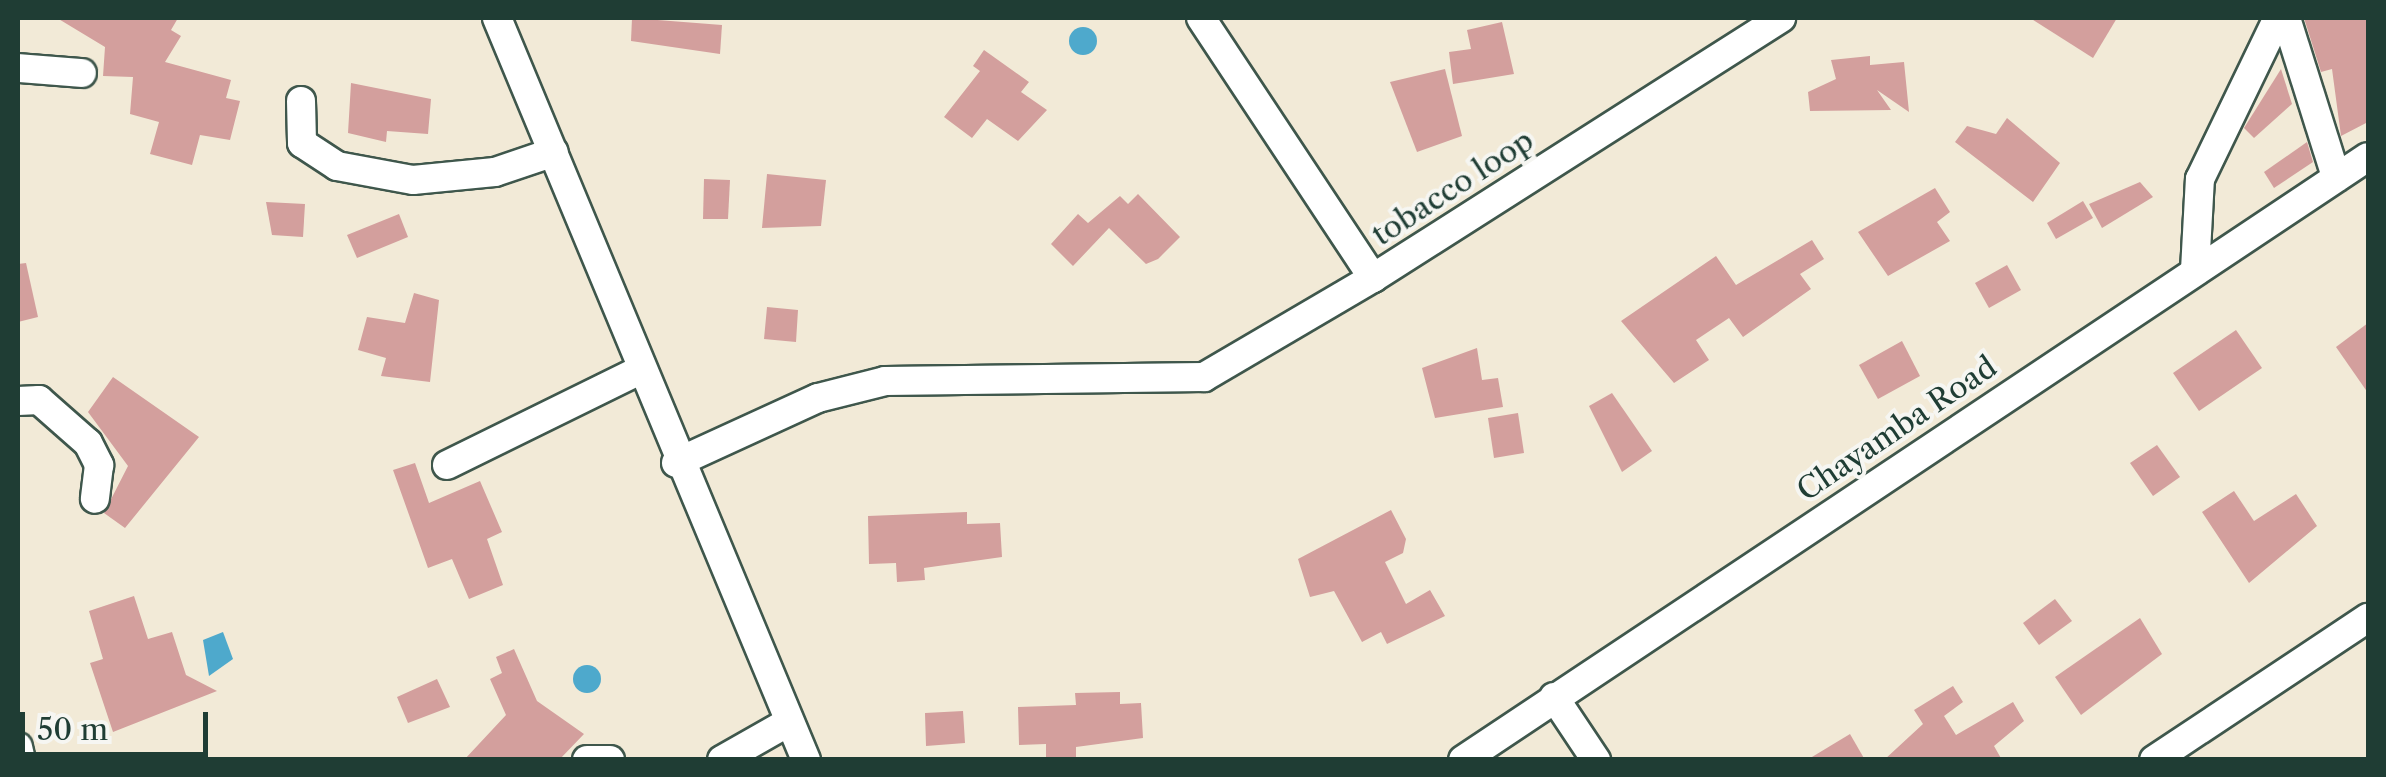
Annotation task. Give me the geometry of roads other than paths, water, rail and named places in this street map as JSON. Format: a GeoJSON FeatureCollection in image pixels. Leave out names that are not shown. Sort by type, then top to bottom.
{"type":"FeatureCollection","features":[{"type":"Feature","properties":{"kind":"street"},"geometry":{"type":"LineString","coordinates":[[497,18],[676,463],[786,724],[806,760]]}},
{"type":"Feature","properties":{"kind":"street","name":"tobacco loop"},"geometry":{"type":"LineString","coordinates":[[1202,18],[1373,278],[1781,18]]}},
{"type":"Feature","properties":{"kind":"street"},"geometry":{"type":"LineString","coordinates":[[2195,270],[2200,179],[2278,18]]}},
{"type":"Feature","properties":{"kind":"street"},"geometry":{"type":"LineString","coordinates":[[2286,18],[2336,177]]}},
{"type":"Feature","properties":{"kind":"street"},"geometry":{"type":"LineString","coordinates":[[18,68],[82,73]]}},
{"type":"Feature","properties":{"kind":"street"},"geometry":{"type":"LineString","coordinates":[[301,101],[302,142],[337,166],[414,180],[495,172],[554,152]]}},
{"type":"Feature","properties":{"kind":"street","name":"Chayamba Road"},"geometry":{"type":"LineString","coordinates":[[1463,760],[2368,157]]}},
{"type":"Feature","properties":{"kind":"street"},"geometry":{"type":"LineString","coordinates":[[676,463],[818,398],[885,381],[1204,376],[1373,278]]}},
{"type":"Feature","properties":{"kind":"street"},"geometry":{"type":"LineString","coordinates":[[447,465],[638,370]]}},
{"type":"Feature","properties":{"kind":"street"},"geometry":{"type":"LineString","coordinates":[[18,401],[39,400],[88,443],[99,465],[95,500]]}},
{"type":"Feature","properties":{"kind":"street"},"geometry":{"type":"LineString","coordinates":[[2154,760],[2368,618]]}},
{"type":"Feature","properties":{"kind":"street"},"geometry":{"type":"LineString","coordinates":[[1554,696],[1596,760]]}},
{"type":"Feature","properties":{"kind":"street"},"geometry":{"type":"LineString","coordinates":[[722,760],[786,724]]}},
{"type":"Feature","properties":{"kind":"street"},"geometry":{"type":"LineString","coordinates":[[18,747],[21,760]]}},
{"type":"Feature","properties":{"kind":"street"},"geometry":{"type":"LineString","coordinates":[[587,760],[610,760]]}},
{"type":"Feature","properties":{"kind":"water"},"geometry":{"type":"Polygon","coordinates":[[[1083,27],[1093,31],[1097,41],[1093,51],[1083,55],[1073,51],[1069,41],[1073,31],[1083,27]]]}},
{"type":"Feature","properties":{"kind":"water"},"geometry":{"type":"Polygon","coordinates":[[[223,632],[233,659],[209,676],[203,640],[223,632]]]}},
{"type":"Feature","properties":{"kind":"water"},"geometry":{"type":"Polygon","coordinates":[[[587,665],[597,669],[601,679],[597,689],[587,693],[577,689],[573,679],[577,669],[587,665]]]}}]}
